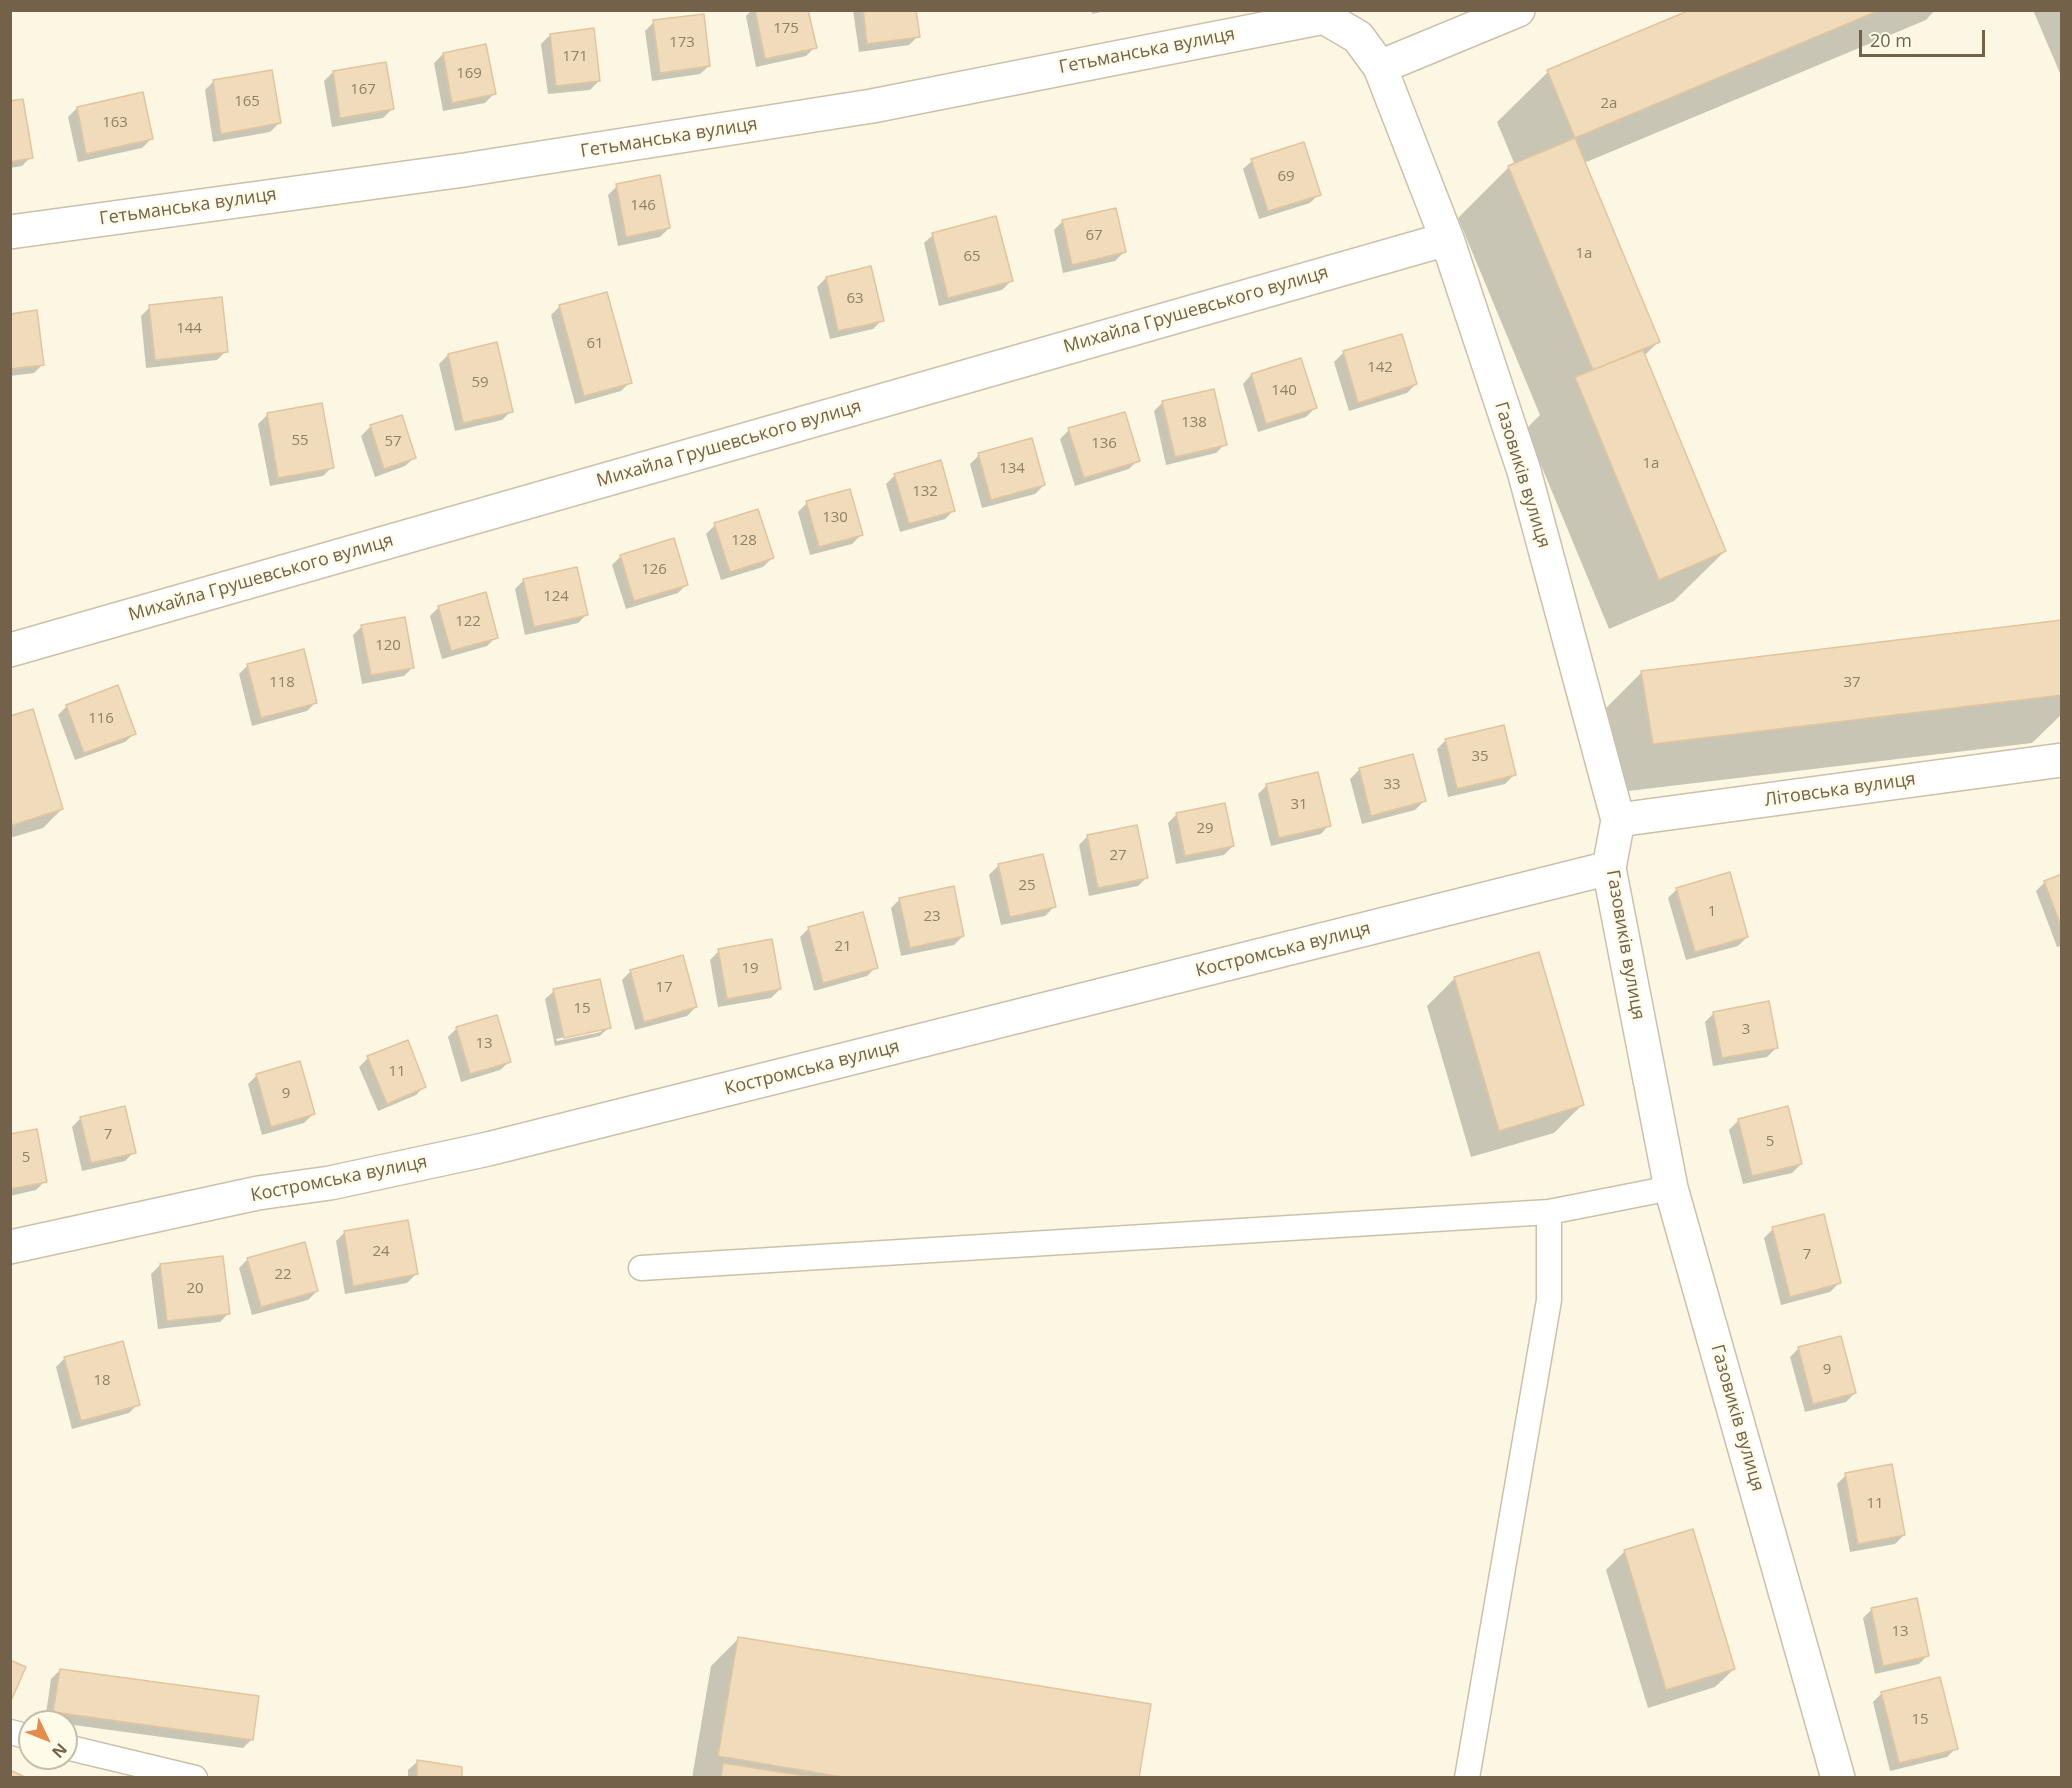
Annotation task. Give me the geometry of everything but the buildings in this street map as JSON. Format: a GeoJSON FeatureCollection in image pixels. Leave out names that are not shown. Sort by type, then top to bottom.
{"type":"FeatureCollection","features":[{"type":"Feature","properties":{"kind":"street"},"geometry":{"type":"LineString","coordinates":[[1380,68],[1518,10]]}},
{"type":"Feature","properties":{"kind":"street","name":"Газовиків вулиця"},"geometry":{"type":"LineString","coordinates":[[1321,14],[1358,37],[1380,68],[1447,239],[1524,471],[1618,820],[1609,868],[1671,1188],[1838,1778]]}},
{"type":"Feature","properties":{"kind":"street","name":"Гетьманська вулиця"},"geometry":{"type":"LineString","coordinates":[[10,232],[464,170],[872,106],[1321,14]]}},
{"type":"Feature","properties":{"kind":"street","name":"Михайла Грушевського вулиця"},"geometry":{"type":"LineString","coordinates":[[10,650],[1447,239]]}},
{"type":"Feature","properties":{"kind":"street","name":"Літовська вулиця"},"geometry":{"type":"LineString","coordinates":[[1618,820],[2061,760]]}},
{"type":"Feature","properties":{"kind":"street","name":"Костромська вулиця"},"geometry":{"type":"LineString","coordinates":[[10,1247],[258,1193],[330,1183],[488,1149],[1609,868]]}},
{"type":"Feature","properties":{"kind":"lane"},"geometry":{"type":"LineString","coordinates":[[641,1268],[1549,1212],[1671,1188]]}},
{"type":"Feature","properties":{"kind":"lane"},"geometry":{"type":"LineString","coordinates":[[1467,1778],[1549,1300],[1549,1212]]}},
{"type":"Feature","properties":{"kind":"lane"},"geometry":{"type":"LineString","coordinates":[[78,1751],[195,1778]]}}]}
